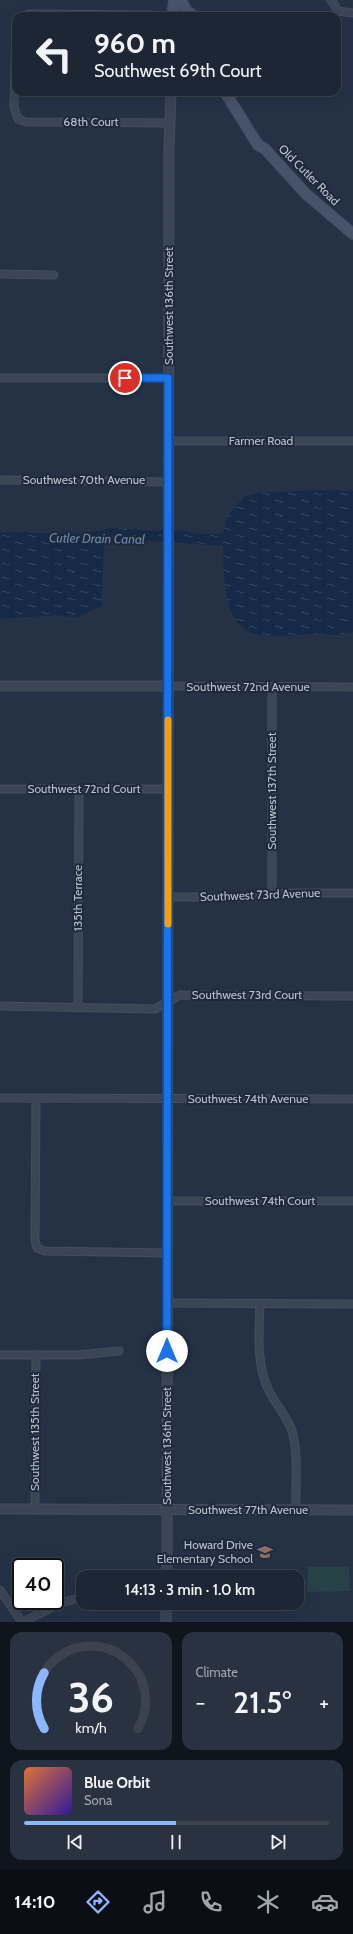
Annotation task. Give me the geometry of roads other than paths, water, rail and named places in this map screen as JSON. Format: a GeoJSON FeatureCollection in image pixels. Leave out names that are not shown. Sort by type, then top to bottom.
{"type":"FeatureCollection","features":[{"type":"Feature","properties":{"kind":"main road"},"geometry":{"type":"LineString","coordinates":[[173,12],[174,0]]}},
{"type":"Feature","properties":{"kind":"main road"},"geometry":{"type":"LineString","coordinates":[[181,0],[188,12]]}},
{"type":"Feature","properties":{"kind":"main road","name":"Old Cutler Road"},"geometry":{"type":"LineString","coordinates":[[227,96],[258,145],[265,149],[306,194],[353,234]]}},
{"type":"Feature","properties":{"kind":"main road"},"geometry":{"type":"LineString","coordinates":[[235,96],[263,141],[265,149]]}},
{"type":"Feature","properties":{"kind":"street"},"geometry":{"type":"LineString","coordinates":[[331,0],[335,8],[341,12],[353,13]]}},
{"type":"Feature","properties":{"kind":"street","name":"68th Court"},"geometry":{"type":"LineString","coordinates":[[14,96],[14,107],[16,115],[18,119],[26,122],[170,123]]}},
{"type":"Feature","properties":{"kind":"street","name":"Southwest 136th Street"},"geometry":{"type":"LineString","coordinates":[[166,1570],[168,1510],[168,378],[171,96]]}},
{"type":"Feature","properties":{"kind":"street"},"geometry":{"type":"LineString","coordinates":[[0,274],[54,275]]}},
{"type":"Feature","properties":{"kind":"street"},"geometry":{"type":"LineString","coordinates":[[0,378],[168,378]]}},
{"type":"Feature","properties":{"kind":"street","name":"Farmer Road"},"geometry":{"type":"LineString","coordinates":[[169,440],[353,441]]}},
{"type":"Feature","properties":{"kind":"street","name":"Southwest 70th Avenue"},"geometry":{"type":"LineString","coordinates":[[0,480],[169,482]]}},
{"type":"Feature","properties":{"kind":"street","name":"Southwest 72nd Avenue"},"geometry":{"type":"LineString","coordinates":[[0,686],[353,687]]}},
{"type":"Feature","properties":{"kind":"street","name":"Southwest 137th Street"},"geometry":{"type":"LineString","coordinates":[[272,687],[272,895]]}},
{"type":"Feature","properties":{"kind":"street","name":"Southwest 72nd Court"},"geometry":{"type":"LineString","coordinates":[[0,789],[168,789]]}},
{"type":"Feature","properties":{"kind":"street","name":"135th Terrace"},"geometry":{"type":"LineString","coordinates":[[78,1007],[79,789]]}},
{"type":"Feature","properties":{"kind":"street","name":"Southwest 73rd Avenue"},"geometry":{"type":"LineString","coordinates":[[168,897],[246,897],[290,893],[353,893]]}},
{"type":"Feature","properties":{"kind":"street","name":"Southwest 73rd Court"},"geometry":{"type":"LineString","coordinates":[[0,1006],[155,1009],[180,995],[353,996]]}},
{"type":"Feature","properties":{"kind":"street","name":"Southwest 74th Avenue"},"geometry":{"type":"LineString","coordinates":[[0,1098],[353,1099]]}},
{"type":"Feature","properties":{"kind":"street"},"geometry":{"type":"LineString","coordinates":[[36,1098],[35,1240],[37,1248],[46,1251],[167,1252]]}},
{"type":"Feature","properties":{"kind":"street","name":"Southwest 74th Court"},"geometry":{"type":"LineString","coordinates":[[167,1202],[353,1201]]}},
{"type":"Feature","properties":{"kind":"street"},"geometry":{"type":"LineString","coordinates":[[167,1303],[353,1304]]}},
{"type":"Feature","properties":{"kind":"street"},"geometry":{"type":"LineString","coordinates":[[260,1304],[259,1347],[263,1375],[270,1395],[290,1426],[295,1447],[296,1510]]}},
{"type":"Feature","properties":{"kind":"street"},"geometry":{"type":"LineString","coordinates":[[0,1355],[79,1355],[119,1351]]}},
{"type":"Feature","properties":{"kind":"street","name":"Southwest 135th Street"},"geometry":{"type":"LineString","coordinates":[[35,1509],[36,1355]]}},
{"type":"Feature","properties":{"kind":"street","name":"Southwest 77th Avenue"},"geometry":{"type":"LineString","coordinates":[[0,1509],[353,1510]]}},
{"type":"Feature","properties":{"kind":"street"},"geometry":{"type":"LineString","coordinates":[[0,1590],[23,1622],[61,1603],[76,1599]]}},
{"type":"Feature","properties":{"kind":"street"},"geometry":{"type":"LineString","coordinates":[[166,1610],[166,1622]]}},
{"type":"Feature","properties":{"kind":"water","name":"Cutler Drain Canal"},"geometry":{"type":"Polygon","coordinates":[[[317,490],[353,491],[353,632],[335,635],[317,633],[275,636],[250,632],[241,626],[229,607],[226,594],[223,546],[154,541],[112,541],[104,543],[101,606],[76,618],[57,615],[0,619],[0,532],[84,534],[111,528],[157,531],[167,528],[203,534],[219,534],[223,532],[228,515],[244,497],[258,493],[317,490]]]}},
{"type":"Feature","properties":{"kind":"place","name":"Howard Drive Elementary School"},"geometry":{"type":"Point","coordinates":[265,1552]}}]}
